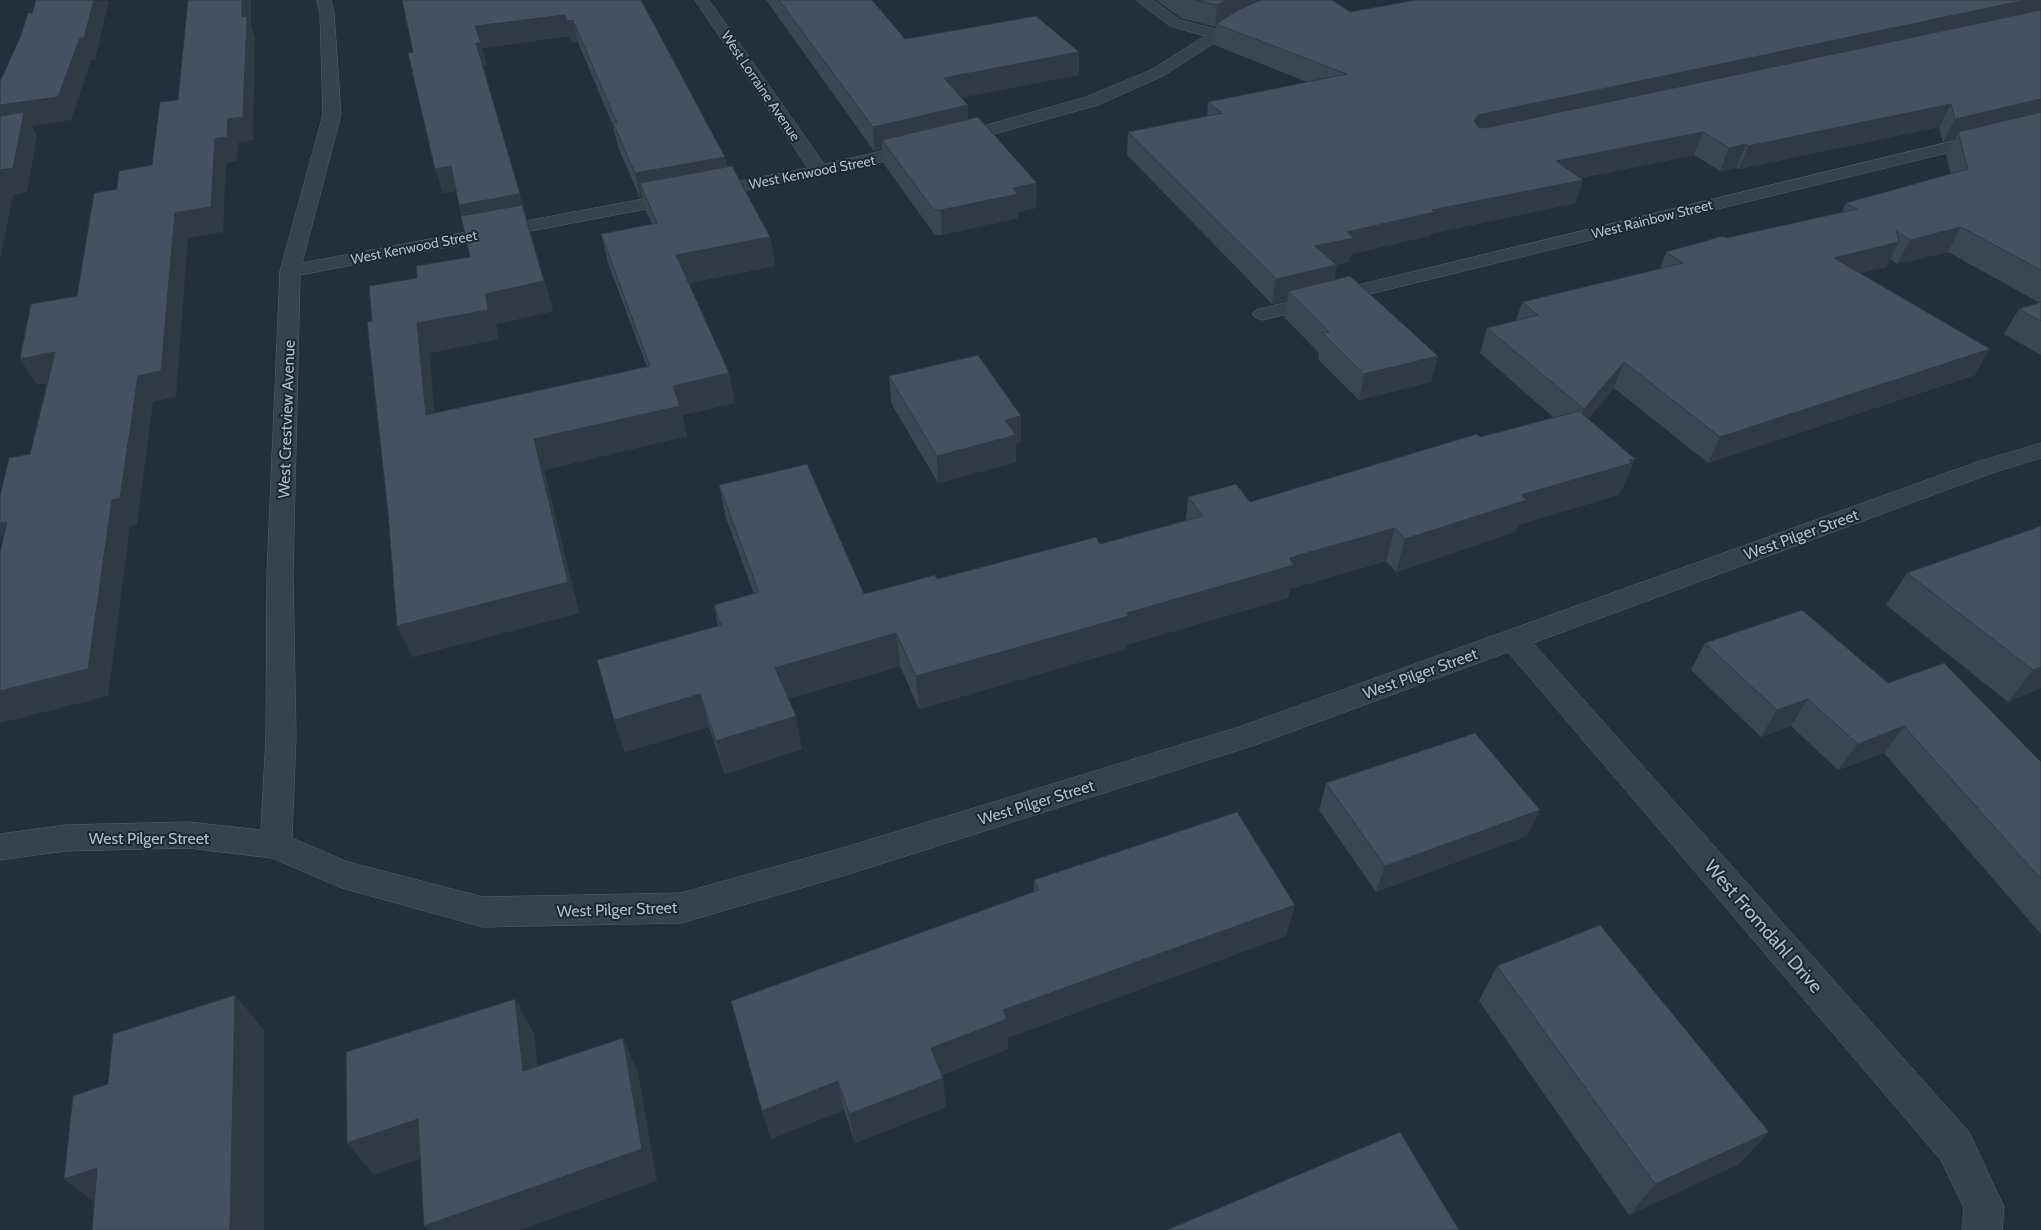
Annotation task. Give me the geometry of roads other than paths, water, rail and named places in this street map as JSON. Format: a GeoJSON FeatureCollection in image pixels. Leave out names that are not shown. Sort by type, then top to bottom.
{"type":"FeatureCollection","features":[{"type":"Feature","properties":{"kind":"street","name":"West Crestview Avenue"},"geometry":{"type":"LineString","coordinates":[[276,845],[281,737],[280,574],[290,271],[332,115],[328,13],[324,0]]}},
{"type":"Feature","properties":{"kind":"street","name":"West Lorraine Avenue"},"geometry":{"type":"LineString","coordinates":[[702,0],[819,172]]}},
{"type":"Feature","properties":{"kind":"street"},"geometry":{"type":"LineString","coordinates":[[1143,0],[1175,23],[1217,34]]}},
{"type":"Feature","properties":{"kind":"street","name":"West Kenwood Street"},"geometry":{"type":"LineString","coordinates":[[290,271],[819,172],[944,142],[1092,101],[1156,73],[1232,24],[1255,15],[1309,0]]}},
{"type":"Feature","properties":{"kind":"street","name":"West Rainbow Street"},"geometry":{"type":"LineString","coordinates":[[1263,314],[2041,125]]}},
{"type":"Feature","properties":{"kind":"street","name":"West Pilger Street"},"geometry":{"type":"LineString","coordinates":[[0,848],[66,838],[188,835],[276,845],[342,874],[483,912],[681,908],[846,861],[1246,736],[1986,467],[2041,450]]}},
{"type":"Feature","properties":{"kind":"street","name":"West Fromdahl Drive"},"geometry":{"type":"LineString","coordinates":[[1513,639],[1955,1146],[1984,1207],[1982,1230]]}}]}
